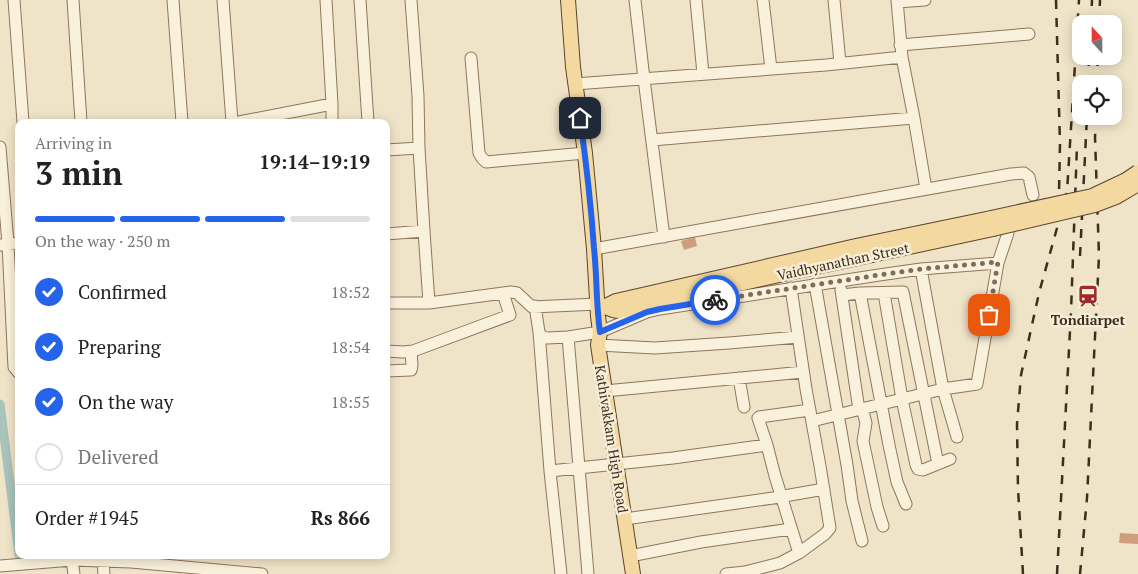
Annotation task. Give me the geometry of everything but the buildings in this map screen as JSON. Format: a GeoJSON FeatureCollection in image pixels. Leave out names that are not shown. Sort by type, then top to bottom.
{"type":"FeatureCollection","features":[{"type":"Feature","properties":{"kind":"main road","name":"Kathivakkam High Road"},"geometry":{"type":"LineString","coordinates":[[568,0],[573,67],[585,153],[594,249],[602,305],[598,316],[605,391],[633,574]]}},
{"type":"Feature","properties":{"kind":"main road"},"geometry":{"type":"LineString","coordinates":[[992,223],[1092,196],[1126,180],[1138,172]]}},
{"type":"Feature","properties":{"kind":"main road"},"geometry":{"type":"LineString","coordinates":[[992,223],[1095,205],[1116,197],[1138,184]]}},
{"type":"Feature","properties":{"kind":"main road","name":"Vaidhyanathan Street"},"geometry":{"type":"LineString","coordinates":[[602,305],[619,312],[992,223]]}},
{"type":"Feature","properties":{"kind":"street"},"geometry":{"type":"LineString","coordinates":[[14,0],[23,119]]}},
{"type":"Feature","properties":{"kind":"street"},"geometry":{"type":"LineString","coordinates":[[73,0],[81,119]]}},
{"type":"Feature","properties":{"kind":"street"},"geometry":{"type":"LineString","coordinates":[[173,0],[182,119]]}},
{"type":"Feature","properties":{"kind":"street"},"geometry":{"type":"LineString","coordinates":[[223,0],[232,119]]}},
{"type":"Feature","properties":{"kind":"street"},"geometry":{"type":"LineString","coordinates":[[326,0],[332,119]]}},
{"type":"Feature","properties":{"kind":"street"},"geometry":{"type":"LineString","coordinates":[[360,0],[368,119]]}},
{"type":"Feature","properties":{"kind":"street"},"geometry":{"type":"LineString","coordinates":[[410,0],[418,96],[419,148],[429,303]]}},
{"type":"Feature","properties":{"kind":"street"},"geometry":{"type":"LineString","coordinates":[[635,0],[664,237]]}},
{"type":"Feature","properties":{"kind":"street"},"geometry":{"type":"LineString","coordinates":[[696,0],[703,74]]}},
{"type":"Feature","properties":{"kind":"street"},"geometry":{"type":"LineString","coordinates":[[763,0],[771,69]]}},
{"type":"Feature","properties":{"kind":"street"},"geometry":{"type":"LineString","coordinates":[[834,0],[840,64]]}},
{"type":"Feature","properties":{"kind":"street"},"geometry":{"type":"LineString","coordinates":[[925,0],[897,1],[902,58],[926,189]]}},
{"type":"Feature","properties":{"kind":"street"},"geometry":{"type":"LineString","coordinates":[[900,45],[1030,34]]}},
{"type":"Feature","properties":{"kind":"street"},"geometry":{"type":"LineString","coordinates":[[471,58],[480,153],[486,162],[585,153]]}},
{"type":"Feature","properties":{"kind":"street"},"geometry":{"type":"LineString","coordinates":[[575,84],[902,58]]}},
{"type":"Feature","properties":{"kind":"street"},"geometry":{"type":"LineString","coordinates":[[255,119],[332,104]]}},
{"type":"Feature","properties":{"kind":"street"},"geometry":{"type":"LineString","coordinates":[[652,140],[914,118]]}},
{"type":"Feature","properties":{"kind":"street"},"geometry":{"type":"LineString","coordinates":[[0,147],[15,368]]}},
{"type":"Feature","properties":{"kind":"street"},"geometry":{"type":"LineString","coordinates":[[390,150],[419,148]]}},
{"type":"Feature","properties":{"kind":"street"},"geometry":{"type":"LineString","coordinates":[[594,249],[1011,174],[1024,174],[1029,177],[1033,194]]}},
{"type":"Feature","properties":{"kind":"street"},"geometry":{"type":"LineString","coordinates":[[390,234],[424,231]]}},
{"type":"Feature","properties":{"kind":"street"},"geometry":{"type":"LineString","coordinates":[[799,553],[758,420],[759,416],[838,415],[924,393],[977,384],[998,262],[1008,233]]}},
{"type":"Feature","properties":{"kind":"street"},"geometry":{"type":"LineString","coordinates":[[599,338],[647,312],[660,309],[921,269],[998,262]]}},
{"type":"Feature","properties":{"kind":"street"},"geometry":{"type":"LineString","coordinates":[[921,269],[943,389],[957,437]]}},
{"type":"Feature","properties":{"kind":"street"},"geometry":{"type":"LineString","coordinates":[[839,281],[860,409],[866,423],[863,441],[883,526]]}},
{"type":"Feature","properties":{"kind":"street"},"geometry":{"type":"LineString","coordinates":[[815,284],[852,501],[862,541]]}},
{"type":"Feature","properties":{"kind":"street"},"geometry":{"type":"LineString","coordinates":[[726,574],[745,572],[780,563],[799,553],[825,534],[830,528],[790,288]]}},
{"type":"Feature","properties":{"kind":"street"},"geometry":{"type":"LineString","coordinates":[[390,303],[429,303],[510,292],[517,293],[532,307],[602,305]]}},
{"type":"Feature","properties":{"kind":"street"},"geometry":{"type":"LineString","coordinates":[[842,295],[902,292],[938,464]]}},
{"type":"Feature","properties":{"kind":"street"},"geometry":{"type":"LineString","coordinates":[[390,351],[413,351],[510,315],[503,293]]}},
{"type":"Feature","properties":{"kind":"street"},"geometry":{"type":"LineString","coordinates":[[860,293],[898,482],[906,504]]}},
{"type":"Feature","properties":{"kind":"street"},"geometry":{"type":"LineString","coordinates":[[884,293],[914,459],[918,469],[923,470],[950,459]]}},
{"type":"Feature","properties":{"kind":"street"},"geometry":{"type":"LineString","coordinates":[[535,306],[561,574]]}},
{"type":"Feature","properties":{"kind":"street"},"geometry":{"type":"LineString","coordinates":[[539,332],[542,337],[547,338],[599,338],[655,348],[798,337]]}},
{"type":"Feature","properties":{"kind":"street"},"geometry":{"type":"LineString","coordinates":[[568,337],[588,574]]}},
{"type":"Feature","properties":{"kind":"street"},"geometry":{"type":"LineString","coordinates":[[390,371],[411,370],[411,355],[413,351]]}},
{"type":"Feature","properties":{"kind":"street"},"geometry":{"type":"LineString","coordinates":[[605,391],[803,372]]}},
{"type":"Feature","properties":{"kind":"street"},"geometry":{"type":"LineString","coordinates":[[739,378],[744,407]]}},
{"type":"Feature","properties":{"kind":"street"},"geometry":{"type":"LineString","coordinates":[[550,471],[673,458],[767,445]]}},
{"type":"Feature","properties":{"kind":"street"},"geometry":{"type":"LineString","coordinates":[[624,519],[824,489]]}},
{"type":"Feature","properties":{"kind":"street"},"geometry":{"type":"LineString","coordinates":[[630,556],[701,542],[791,529]]}},
{"type":"Feature","properties":{"kind":"street"},"geometry":{"type":"LineString","coordinates":[[0,566],[64,559]]}},
{"type":"Feature","properties":{"kind":"street"},"geometry":{"type":"LineString","coordinates":[[71,559],[74,574]]}},
{"type":"Feature","properties":{"kind":"street"},"geometry":{"type":"LineString","coordinates":[[86,559],[262,574]]}},
{"type":"Feature","properties":{"kind":"street"},"geometry":{"type":"LineString","coordinates":[[102,561],[104,574]]}},
{"type":"Feature","properties":{"kind":"street"},"geometry":{"type":"LineString","coordinates":[[131,562],[133,574]]}},
{"type":"Feature","properties":{"kind":"waterway"},"geometry":{"type":"LineString","coordinates":[[0,404],[15,523]]}},
{"type":"Feature","properties":{"kind":"railway"},"geometry":{"type":"LineString","coordinates":[[1056,0],[1060,144],[1057,210]]}},
{"type":"Feature","properties":{"kind":"railway"},"geometry":{"type":"LineString","coordinates":[[1023,574],[1018,489],[1017,424],[1021,375],[1039,293],[1067,192],[1079,0]]}},
{"type":"Feature","properties":{"kind":"railway"},"geometry":{"type":"LineString","coordinates":[[1091,15],[1092,0]]}},
{"type":"Feature","properties":{"kind":"railway"},"geometry":{"type":"LineString","coordinates":[[1099,15],[1100,0]]}},
{"type":"Feature","properties":{"kind":"railway"},"geometry":{"type":"LineString","coordinates":[[1088,75],[1089,65]]}},
{"type":"Feature","properties":{"kind":"railway"},"geometry":{"type":"LineString","coordinates":[[1097,75],[1098,65]]}},
{"type":"Feature","properties":{"kind":"railway"},"geometry":{"type":"LineString","coordinates":[[1080,256],[1087,125]]}},
{"type":"Feature","properties":{"kind":"railway"},"geometry":{"type":"LineString","coordinates":[[1080,574],[1087,498],[1099,256],[1096,125]]}},
{"type":"Feature","properties":{"kind":"railway"},"geometry":{"type":"LineString","coordinates":[[1057,574],[1071,312],[1077,145]]}},
{"type":"Feature","properties":{"kind":"way so far"},"geometry":{"type":"LineString","coordinates":[[715,300],[921,269],[998,262],[989,315]]}},
{"type":"Feature","properties":{"kind":"place","name":"Tondiarpet"},"geometry":{"type":"Point","coordinates":[1088,296]}},
{"type":"Feature","properties":{"kind":"route"},"geometry":{"type":"LineString","coordinates":[[580,118],[594,249],[600,332],[647,312],[715,300]]}}]}
